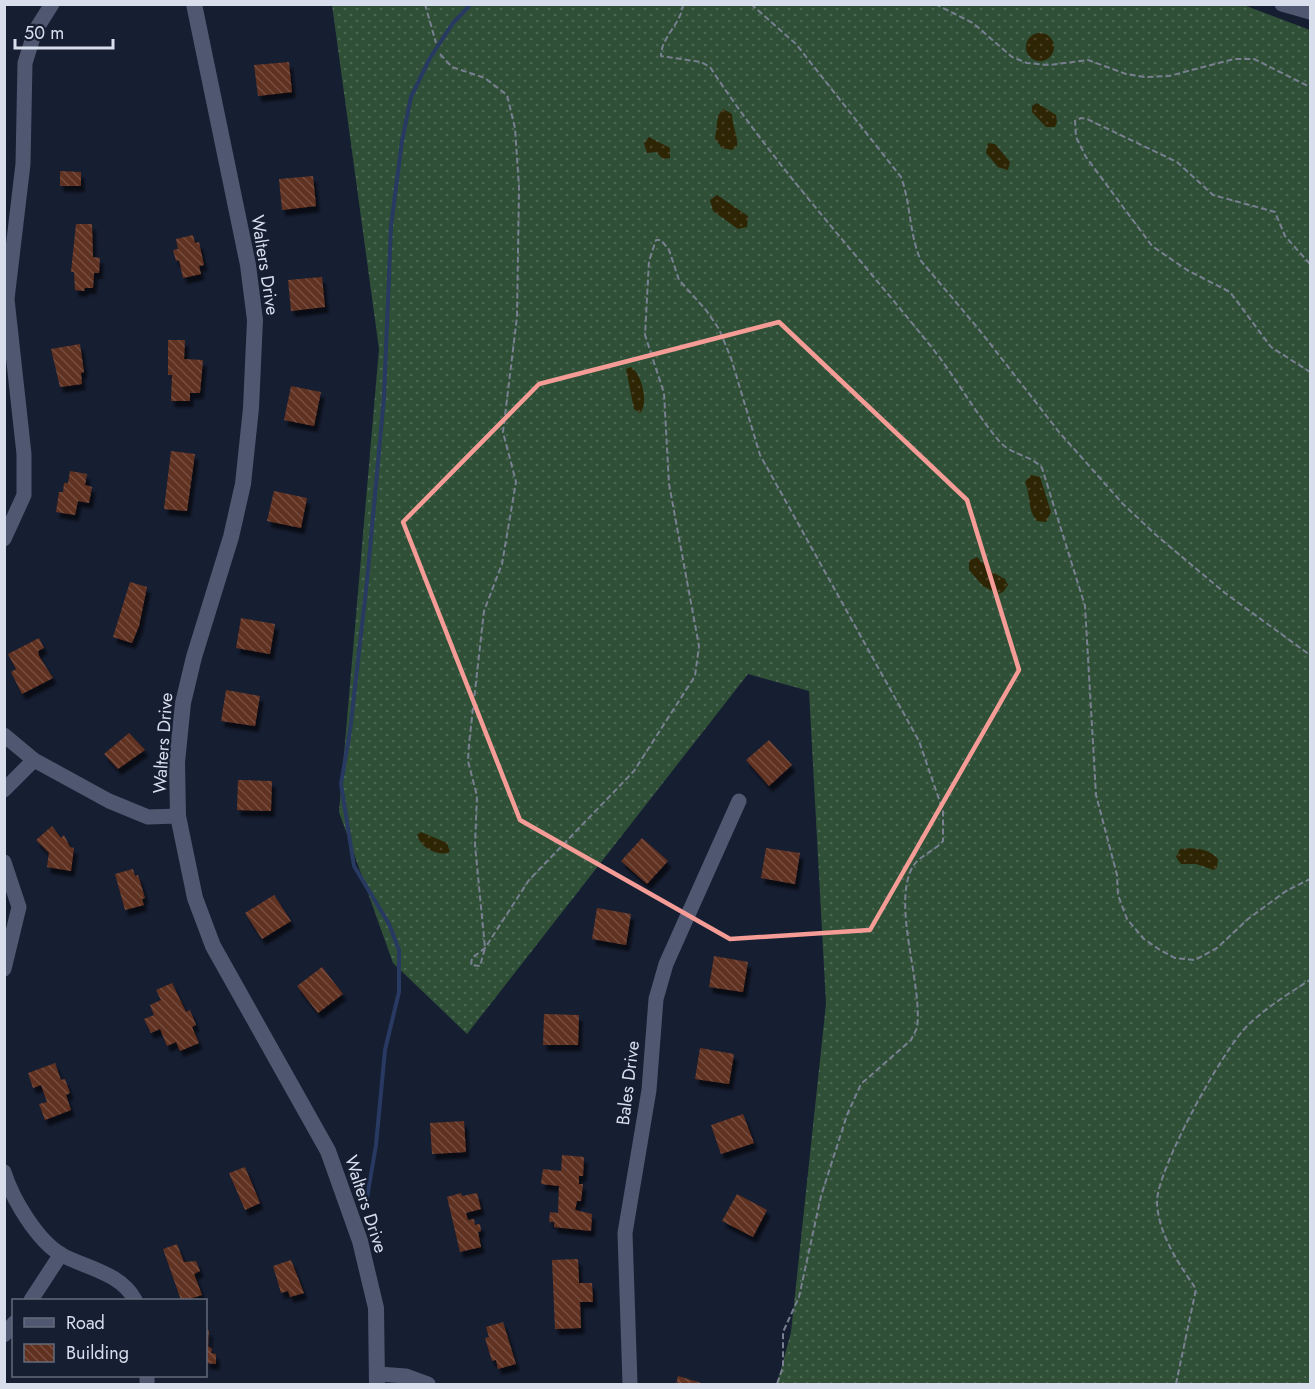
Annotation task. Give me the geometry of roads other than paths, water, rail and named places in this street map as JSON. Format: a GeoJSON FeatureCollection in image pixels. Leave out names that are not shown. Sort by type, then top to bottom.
{"type":"FeatureCollection","features":[{"type":"Feature","properties":{"kind":"street"},"geometry":{"type":"LineString","coordinates":[[4,538],[24,495],[24,454],[7,299],[23,164],[25,63],[35,31],[52,4]]}},
{"type":"Feature","properties":{"kind":"street","name":"Walters Drive"},"geometry":{"type":"LineString","coordinates":[[194,4],[248,265],[255,320],[251,408],[243,484],[231,537],[194,657],[183,703],[177,762],[178,816],[195,898],[213,946],[301,1100],[332,1163],[360,1241],[376,1308],[378,1379]]}},
{"type":"Feature","properties":{"kind":"street"},"geometry":{"type":"LineString","coordinates":[[1282,4],[1311,12]]}},
{"type":"Feature","properties":{"kind":"street"},"geometry":{"type":"LineString","coordinates":[[4,735],[34,760],[109,801],[148,817],[178,816]]}},
{"type":"Feature","properties":{"kind":"street"},"geometry":{"type":"LineString","coordinates":[[4,790],[34,760]]}},
{"type":"Feature","properties":{"kind":"street","name":"Bales Drive"},"geometry":{"type":"LineString","coordinates":[[630,1384],[625,1233],[649,1090],[656,999],[666,964],[739,801]]}},
{"type":"Feature","properties":{"kind":"street"},"geometry":{"type":"LineString","coordinates":[[4,862],[20,907],[4,969]]}},
{"type":"Feature","properties":{"kind":"street"},"geometry":{"type":"LineString","coordinates":[[4,1172],[11,1194],[31,1224],[61,1254],[86,1263],[109,1276],[130,1290],[134,1299]]}},
{"type":"Feature","properties":{"kind":"street"},"geometry":{"type":"LineString","coordinates":[[32,1299],[61,1254]]}},
{"type":"Feature","properties":{"kind":"street"},"geometry":{"type":"LineString","coordinates":[[378,1379],[406,1376],[428,1384]]}},
{"type":"Feature","properties":{"kind":"waterway"},"geometry":{"type":"LineString","coordinates":[[366,1204],[376,1145],[385,1050],[399,992],[399,950],[389,924],[354,866],[341,784],[350,731],[367,581],[384,397],[391,226],[402,141],[411,97],[430,58],[453,23],[471,4]]}}]}
